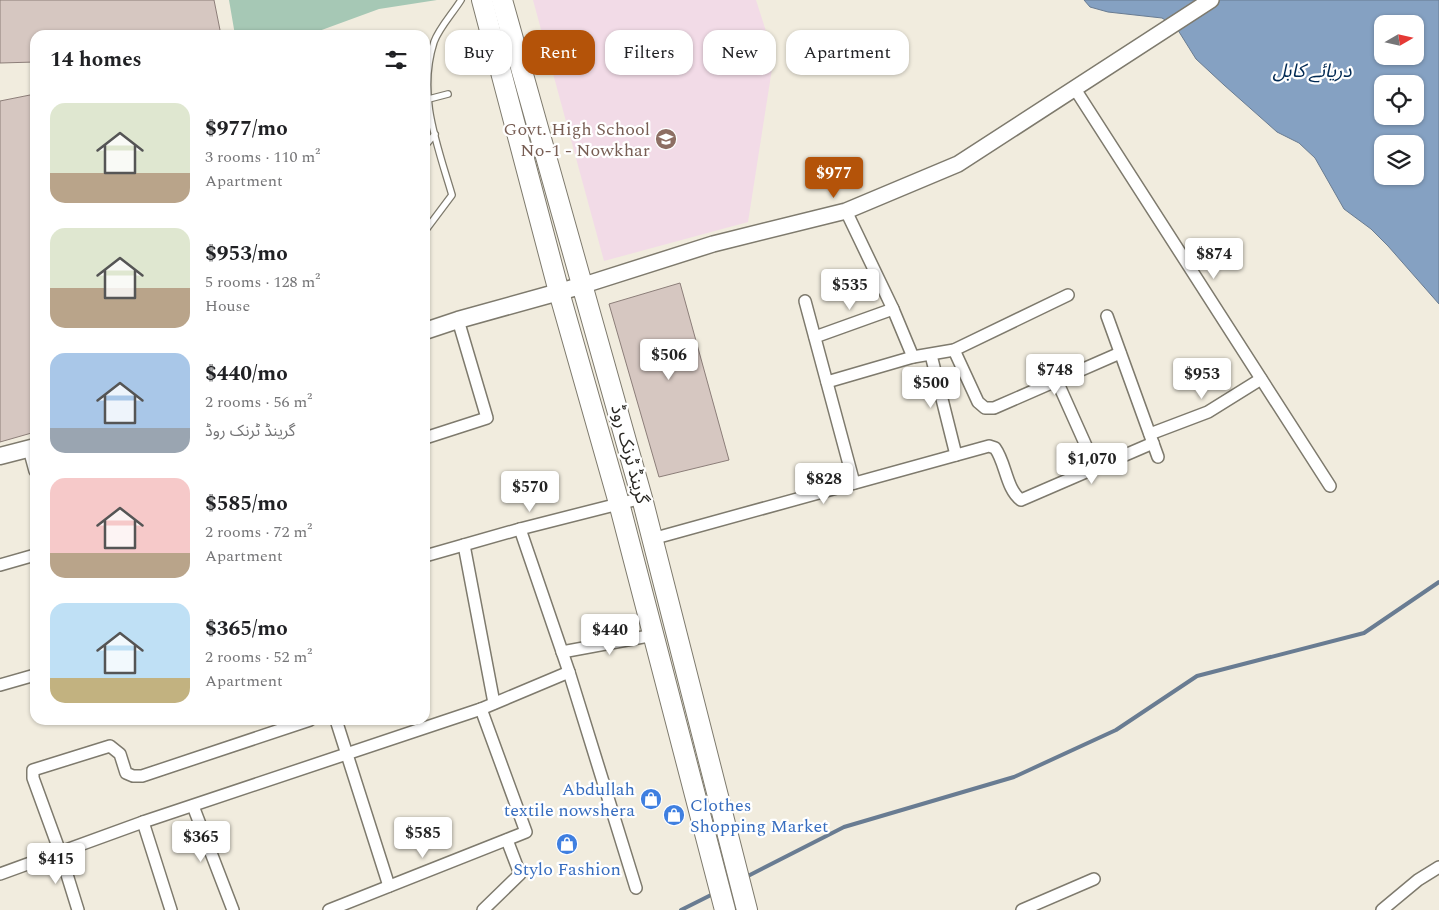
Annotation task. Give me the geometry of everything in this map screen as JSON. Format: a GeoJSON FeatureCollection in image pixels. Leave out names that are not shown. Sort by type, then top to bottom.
{"type":"FeatureCollection","features":[{"type":"Feature","properties":{"kind":"highway","name":"گرینڈ ٹرنک روڈ"},"geometry":{"type":"LineString","coordinates":[[482,0],[559,292],[619,503],[725,910]]}},
{"type":"Feature","properties":{"kind":"highway","name":"گرینڈ ٹرنک روڈ"},"geometry":{"type":"LineString","coordinates":[[502,0],[584,285],[642,498],[746,910]]}},
{"type":"Feature","properties":{"kind":"main road"},"geometry":{"type":"LineString","coordinates":[[430,330],[584,285]]}},
{"type":"Feature","properties":{"kind":"main road"},"geometry":{"type":"LineString","coordinates":[[0,456],[30,448]]}},
{"type":"Feature","properties":{"kind":"street"},"geometry":{"type":"LineString","coordinates":[[584,285],[713,244],[846,211],[958,164],[1211,0]]}},
{"type":"Feature","properties":{"kind":"street"},"geometry":{"type":"LineString","coordinates":[[1075,89],[1330,486]]}},
{"type":"Feature","properties":{"kind":"street"},"geometry":{"type":"LineString","coordinates":[[846,211],[893,309],[913,357]]}},
{"type":"Feature","properties":{"kind":"street"},"geometry":{"type":"LineString","coordinates":[[827,382],[913,357],[954,350],[1068,295]]}},
{"type":"Feature","properties":{"kind":"street"},"geometry":{"type":"LineString","coordinates":[[805,301],[854,484]]}},
{"type":"Feature","properties":{"kind":"street"},"geometry":{"type":"LineString","coordinates":[[815,337],[893,309]]}},
{"type":"Feature","properties":{"kind":"street"},"geometry":{"type":"LineString","coordinates":[[1107,316],[1158,457]]}},
{"type":"Feature","properties":{"kind":"street"},"geometry":{"type":"LineString","coordinates":[[430,436],[487,418],[458,320]]}},
{"type":"Feature","properties":{"kind":"street"},"geometry":{"type":"LineString","coordinates":[[954,350],[978,402],[985,408],[994,408],[1120,353]]}},
{"type":"Feature","properties":{"kind":"street"},"geometry":{"type":"LineString","coordinates":[[931,355],[956,456]]}},
{"type":"Feature","properties":{"kind":"street"},"geometry":{"type":"LineString","coordinates":[[652,539],[989,446],[995,448],[1015,495],[1021,500],[1096,468],[1151,438],[1208,412],[1261,379]]}},
{"type":"Feature","properties":{"kind":"street"},"geometry":{"type":"LineString","coordinates":[[1057,381],[1096,468]]}},
{"type":"Feature","properties":{"kind":"street"},"geometry":{"type":"LineString","coordinates":[[430,555],[520,529],[642,498]]}},
{"type":"Feature","properties":{"kind":"street"},"geometry":{"type":"LineString","coordinates":[[520,529],[569,672],[636,888]]}},
{"type":"Feature","properties":{"kind":"street"},"geometry":{"type":"LineString","coordinates":[[464,545],[494,703]]}},
{"type":"Feature","properties":{"kind":"street"},"geometry":{"type":"LineString","coordinates":[[0,565],[30,556]]}},
{"type":"Feature","properties":{"kind":"street"},"geometry":{"type":"LineString","coordinates":[[562,652],[654,635]]}},
{"type":"Feature","properties":{"kind":"street"},"geometry":{"type":"LineString","coordinates":[[430,721],[481,709],[569,672]]}},
{"type":"Feature","properties":{"kind":"street"},"geometry":{"type":"LineString","coordinates":[[0,685],[30,676]]}},
{"type":"Feature","properties":{"kind":"street"},"geometry":{"type":"LineString","coordinates":[[329,910],[526,832],[481,709]]}},
{"type":"Feature","properties":{"kind":"street"},"geometry":{"type":"LineString","coordinates":[[78,910],[60,852],[33,778],[33,770],[110,746],[120,754],[126,773],[133,776],[142,776],[295,725]]}},
{"type":"Feature","properties":{"kind":"street"},"geometry":{"type":"LineString","coordinates":[[337,725],[389,886]]}},
{"type":"Feature","properties":{"kind":"street"},"geometry":{"type":"LineString","coordinates":[[0,874],[143,822],[345,753],[414,725]]}},
{"type":"Feature","properties":{"kind":"street"},"geometry":{"type":"LineString","coordinates":[[193,806],[233,910]]}},
{"type":"Feature","properties":{"kind":"street"},"geometry":{"type":"LineString","coordinates":[[143,822],[171,910]]}},
{"type":"Feature","properties":{"kind":"street"},"geometry":{"type":"LineString","coordinates":[[483,910],[520,874],[507,840]]}},
{"type":"Feature","properties":{"kind":"street"},"geometry":{"type":"LineString","coordinates":[[1382,910],[1418,880],[1439,867]]}},
{"type":"Feature","properties":{"kind":"street"},"geometry":{"type":"LineString","coordinates":[[1022,910],[1094,879]]}},
{"type":"Feature","properties":{"kind":"lane"},"geometry":{"type":"LineString","coordinates":[[430,70],[434,41],[461,0]]}},
{"type":"Feature","properties":{"kind":"lane"},"geometry":{"type":"LineString","coordinates":[[430,99],[448,94]]}},
{"type":"Feature","properties":{"kind":"lane"},"geometry":{"type":"LineString","coordinates":[[430,115],[452,195],[430,224]]}},
{"type":"Feature","properties":{"kind":"lane"},"geometry":{"type":"LineString","coordinates":[[430,140],[435,134]]}},
{"type":"Feature","properties":{"kind":"shaded area","name":"Govt. High School No-1 - Nowkhar"},"geometry":{"type":"Polygon","coordinates":[[[533,0],[756,0],[766,30],[703,30],[703,75],[771,75],[748,222],[604,261],[553,75],[595,75],[595,30],[541,30],[533,0]]]}},
{"type":"Feature","properties":{"kind":"green space"},"geometry":{"type":"Polygon","coordinates":[[[229,0],[437,0],[379,9],[322,30],[234,30],[229,0]]]}},
{"type":"Feature","properties":{"kind":"water","name":"دریائے کابل"},"geometry":{"type":"Polygon","coordinates":[[[1084,0],[1439,0],[1439,304],[1371,229],[1344,209],[1315,158],[1299,143],[1277,132],[1196,59],[1176,27],[1162,18],[1108,12],[1090,7],[1084,0]]]}},
{"type":"Feature","properties":{"kind":"building"},"geometry":{"type":"Polygon","coordinates":[[[0,0],[214,0],[220,30],[30,30],[30,62],[0,63],[0,0]]]}},
{"type":"Feature","properties":{"kind":"building"},"geometry":{"type":"Polygon","coordinates":[[[30,95],[30,433],[0,442],[0,101],[30,95]]]}},
{"type":"Feature","properties":{"kind":"building"},"geometry":{"type":"Polygon","coordinates":[[[680,283],[729,460],[659,477],[609,304],[680,283]]]}},
{"type":"Feature","properties":{"kind":"waterway"},"geometry":{"type":"LineString","coordinates":[[746,877],[844,827],[1014,777],[1116,730],[1197,676],[1364,633],[1439,582]]}},
{"type":"Feature","properties":{"kind":"waterway"},"geometry":{"type":"LineString","coordinates":[[681,910],[715,893]]}},
{"type":"Feature","properties":{"kind":"place","name":"Govt. High School No-1 - Nowkhar"},"geometry":{"type":"Point","coordinates":[666,139]}},
{"type":"Feature","properties":{"kind":"place","name":"Abdullah textile nowshera"},"geometry":{"type":"Point","coordinates":[651,799]}},
{"type":"Feature","properties":{"kind":"place","name":"Clothes Shopping Market"},"geometry":{"type":"Point","coordinates":[674,815]}},
{"type":"Feature","properties":{"kind":"place","name":"Stylo Fashion"},"geometry":{"type":"Point","coordinates":[567,844]}}]}
